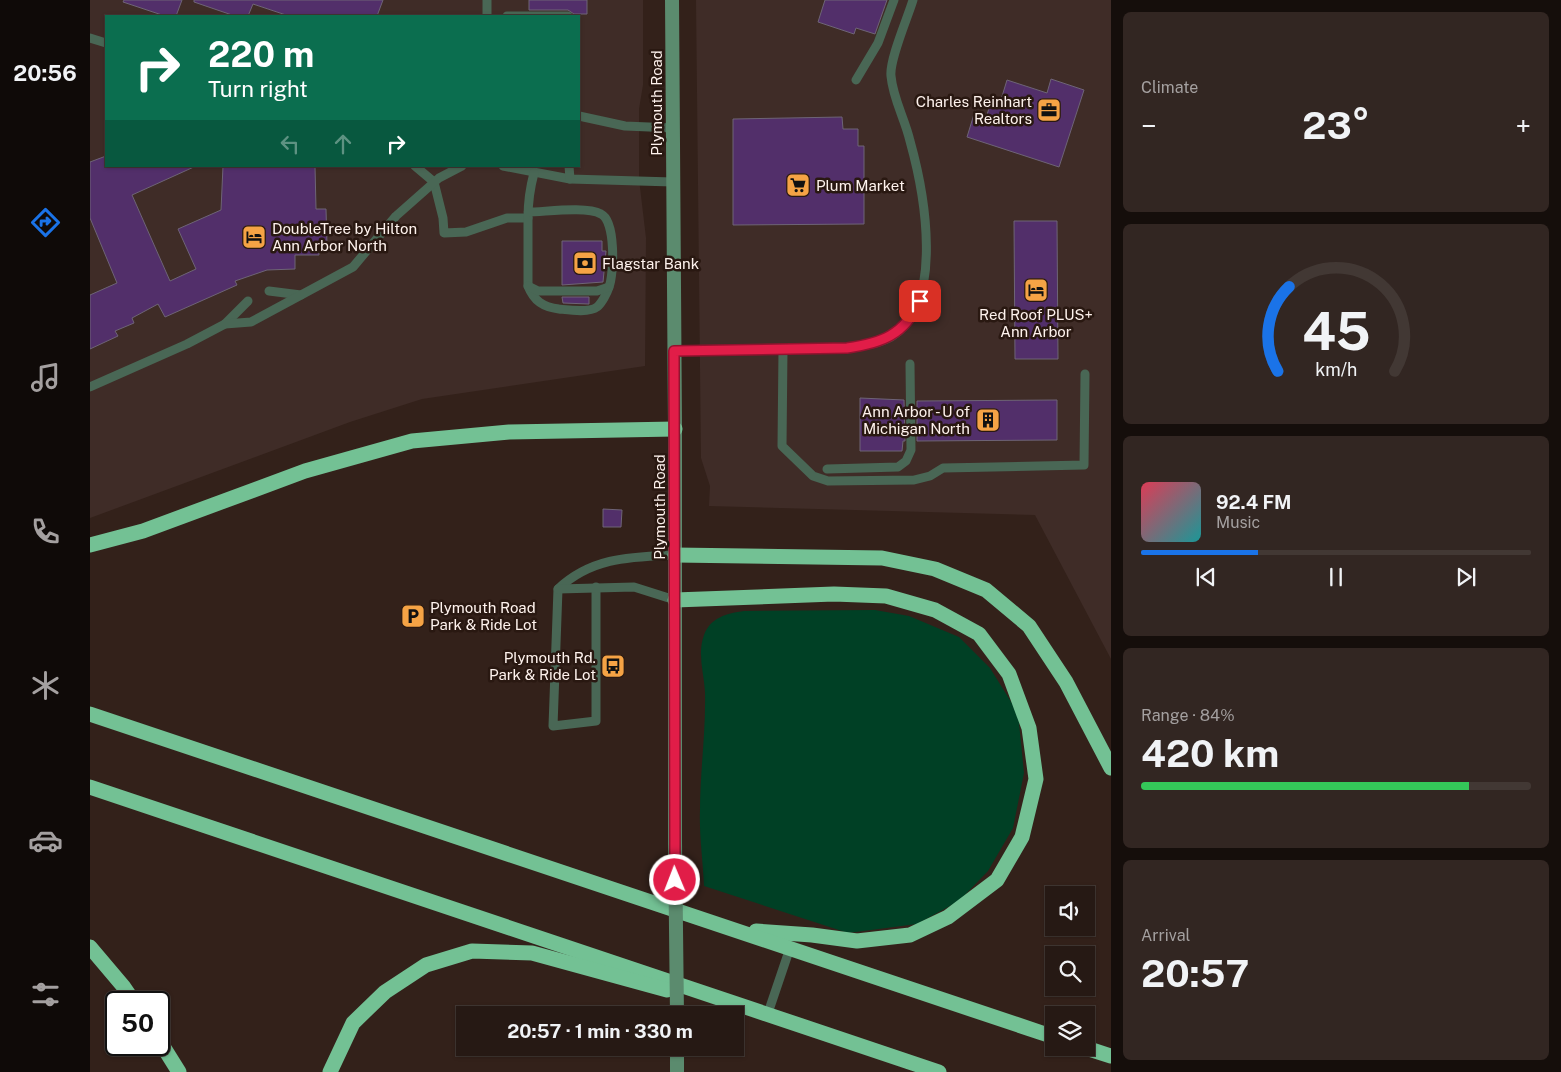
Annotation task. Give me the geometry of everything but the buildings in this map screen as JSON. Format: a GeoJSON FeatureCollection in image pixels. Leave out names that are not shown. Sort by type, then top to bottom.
{"type":"FeatureCollection","features":[{"type":"Feature","properties":{"kind":"highway"},"geometry":{"type":"LineString","coordinates":[[90,545],[143,530],[305,471],[412,441],[509,432],[675,428]]}},
{"type":"Feature","properties":{"kind":"highway"},"geometry":{"type":"LineString","coordinates":[[675,555],[882,558],[935,569],[986,590],[1029,626],[1066,682],[1111,768]]}},
{"type":"Feature","properties":{"kind":"highway"},"geometry":{"type":"LineString","coordinates":[[675,600],[834,594],[886,596],[935,610],[979,634],[1009,674],[1029,728],[1036,779],[1022,837],[997,880],[948,917],[910,935],[857,941],[812,935],[736,930]]}},
{"type":"Feature","properties":{"kind":"highway"},"geometry":{"type":"LineString","coordinates":[[90,714],[1045,1034]]}},
{"type":"Feature","properties":{"kind":"highway"},"geometry":{"type":"LineString","coordinates":[[90,787],[764,1015],[939,1072]]}},
{"type":"Feature","properties":{"kind":"highway"},"geometry":{"type":"LineString","coordinates":[[90,948],[126,991]]}},
{"type":"Feature","properties":{"kind":"highway"},"geometry":{"type":"LineString","coordinates":[[330,1072],[353,1023],[385,992],[426,965],[472,951],[532,953],[612,977],[764,1015]]}},
{"type":"Feature","properties":{"kind":"highway"},"geometry":{"type":"LineString","coordinates":[[1095,1051],[1111,1056]]}},
{"type":"Feature","properties":{"kind":"highway"},"geometry":{"type":"LineString","coordinates":[[170,1056],[180,1072]]}},
{"type":"Feature","properties":{"kind":"main road","name":"Plymouth Road"},"geometry":{"type":"LineString","coordinates":[[672,0],[676,1006]]}},
{"type":"Feature","properties":{"kind":"main road"},"geometry":{"type":"LineString","coordinates":[[677,1056],[677,1072]]}},
{"type":"Feature","properties":{"kind":"lane"},"geometry":{"type":"LineString","coordinates":[[487,0],[487,15]]}},
{"type":"Feature","properties":{"kind":"lane"},"geometry":{"type":"LineString","coordinates":[[856,80],[878,43],[894,0]]}},
{"type":"Feature","properties":{"kind":"lane"},"geometry":{"type":"LineString","coordinates":[[674,351],[847,348],[868,345],[891,337],[906,323],[920,301],[923,291],[926,241],[922,194],[910,140],[894,94],[891,69],[914,0]]}},
{"type":"Feature","properties":{"kind":"lane"},"geometry":{"type":"LineString","coordinates":[[90,38],[105,43]]}},
{"type":"Feature","properties":{"kind":"lane"},"geometry":{"type":"LineString","coordinates":[[580,116],[625,126],[673,128]]}},
{"type":"Feature","properties":{"kind":"lane"},"geometry":{"type":"LineString","coordinates":[[416,167],[434,182],[443,218],[444,233],[466,232],[507,218],[528,215],[584,211],[600,213],[610,227],[612,238],[609,288],[596,307],[580,310],[556,309],[544,305],[531,295],[528,286],[528,215],[534,173]]}},
{"type":"Feature","properties":{"kind":"lane"},"geometry":{"type":"LineString","coordinates":[[225,324],[251,322],[353,267],[396,216],[434,182],[460,167]]}},
{"type":"Feature","properties":{"kind":"lane"},"geometry":{"type":"LineString","coordinates":[[507,167],[570,179],[673,182]]}},
{"type":"Feature","properties":{"kind":"lane"},"geometry":{"type":"LineString","coordinates":[[570,167],[570,179]]}},
{"type":"Feature","properties":{"kind":"lane"},"geometry":{"type":"LineString","coordinates":[[528,286],[538,291],[598,292],[609,288]]}},
{"type":"Feature","properties":{"kind":"lane"},"geometry":{"type":"LineString","coordinates":[[269,290],[301,295]]}},
{"type":"Feature","properties":{"kind":"lane"},"geometry":{"type":"LineString","coordinates":[[90,387],[187,344],[225,324],[248,301]]}},
{"type":"Feature","properties":{"kind":"lane"},"geometry":{"type":"LineString","coordinates":[[783,349],[782,446],[813,476],[828,481],[914,480],[930,476],[943,468],[1084,465],[1085,374]]}},
{"type":"Feature","properties":{"kind":"lane"},"geometry":{"type":"LineString","coordinates":[[827,468],[898,467],[906,461],[911,446],[910,364]]}},
{"type":"Feature","properties":{"kind":"lane"},"geometry":{"type":"LineString","coordinates":[[596,587],[596,721],[553,726],[558,589],[573,575],[623,557],[675,555]]}},
{"type":"Feature","properties":{"kind":"lane"},"geometry":{"type":"LineString","coordinates":[[558,589],[634,587],[675,600]]}},
{"type":"Feature","properties":{"kind":"lane"},"geometry":{"type":"LineString","coordinates":[[764,1015],[790,948]]}},
{"type":"Feature","properties":{"kind":"shaded area"},"geometry":{"type":"Polygon","coordinates":[[[90,0],[643,0],[643,85],[639,109],[639,179],[646,238],[645,366],[422,399],[350,422],[90,518],[90,0]]]}},
{"type":"Feature","properties":{"kind":"shaded area"},"geometry":{"type":"Polygon","coordinates":[[[696,0],[1111,0],[1111,659],[1035,515],[709,506],[710,486],[701,458],[696,0]]]}},
{"type":"Feature","properties":{"kind":"green space"},"geometry":{"type":"Polygon","coordinates":[[[875,610],[909,616],[959,637],[990,668],[1018,713],[1024,773],[1013,828],[988,871],[959,901],[917,924],[848,933],[704,886],[700,819],[705,692],[701,649],[704,635],[710,624],[720,617],[744,611],[875,610]]]}},
{"type":"Feature","properties":{"kind":"place","name":"Charles Reinhart Realtors"},"geometry":{"type":"Point","coordinates":[1049,110]}},
{"type":"Feature","properties":{"kind":"place","name":"Plum Market"},"geometry":{"type":"Point","coordinates":[798,185]}},
{"type":"Feature","properties":{"kind":"place","name":"DoubleTree by Hilton Ann Arbor North"},"geometry":{"type":"Point","coordinates":[254,237]}},
{"type":"Feature","properties":{"kind":"place","name":"Flagstar Bank"},"geometry":{"type":"Point","coordinates":[585,263]}},
{"type":"Feature","properties":{"kind":"place","name":"Red Roof PLUS+ Ann Arbor"},"geometry":{"type":"Point","coordinates":[1036,290]}},
{"type":"Feature","properties":{"kind":"place","name":"Ann Arbor - U of Michigan North"},"geometry":{"type":"Point","coordinates":[988,420]}},
{"type":"Feature","properties":{"kind":"place","name":"Plymouth Road Park & Ride Lot"},"geometry":{"type":"Point","coordinates":[413,616]}},
{"type":"Feature","properties":{"kind":"place","name":"Plymouth Rd. Park & Ride Lot"},"geometry":{"type":"Point","coordinates":[613,666]}},
{"type":"Feature","properties":{"kind":"route"},"geometry":{"type":"LineString","coordinates":[[675,880],[674,351],[847,348],[868,345],[891,337],[906,323],[920,301]]}}]}
